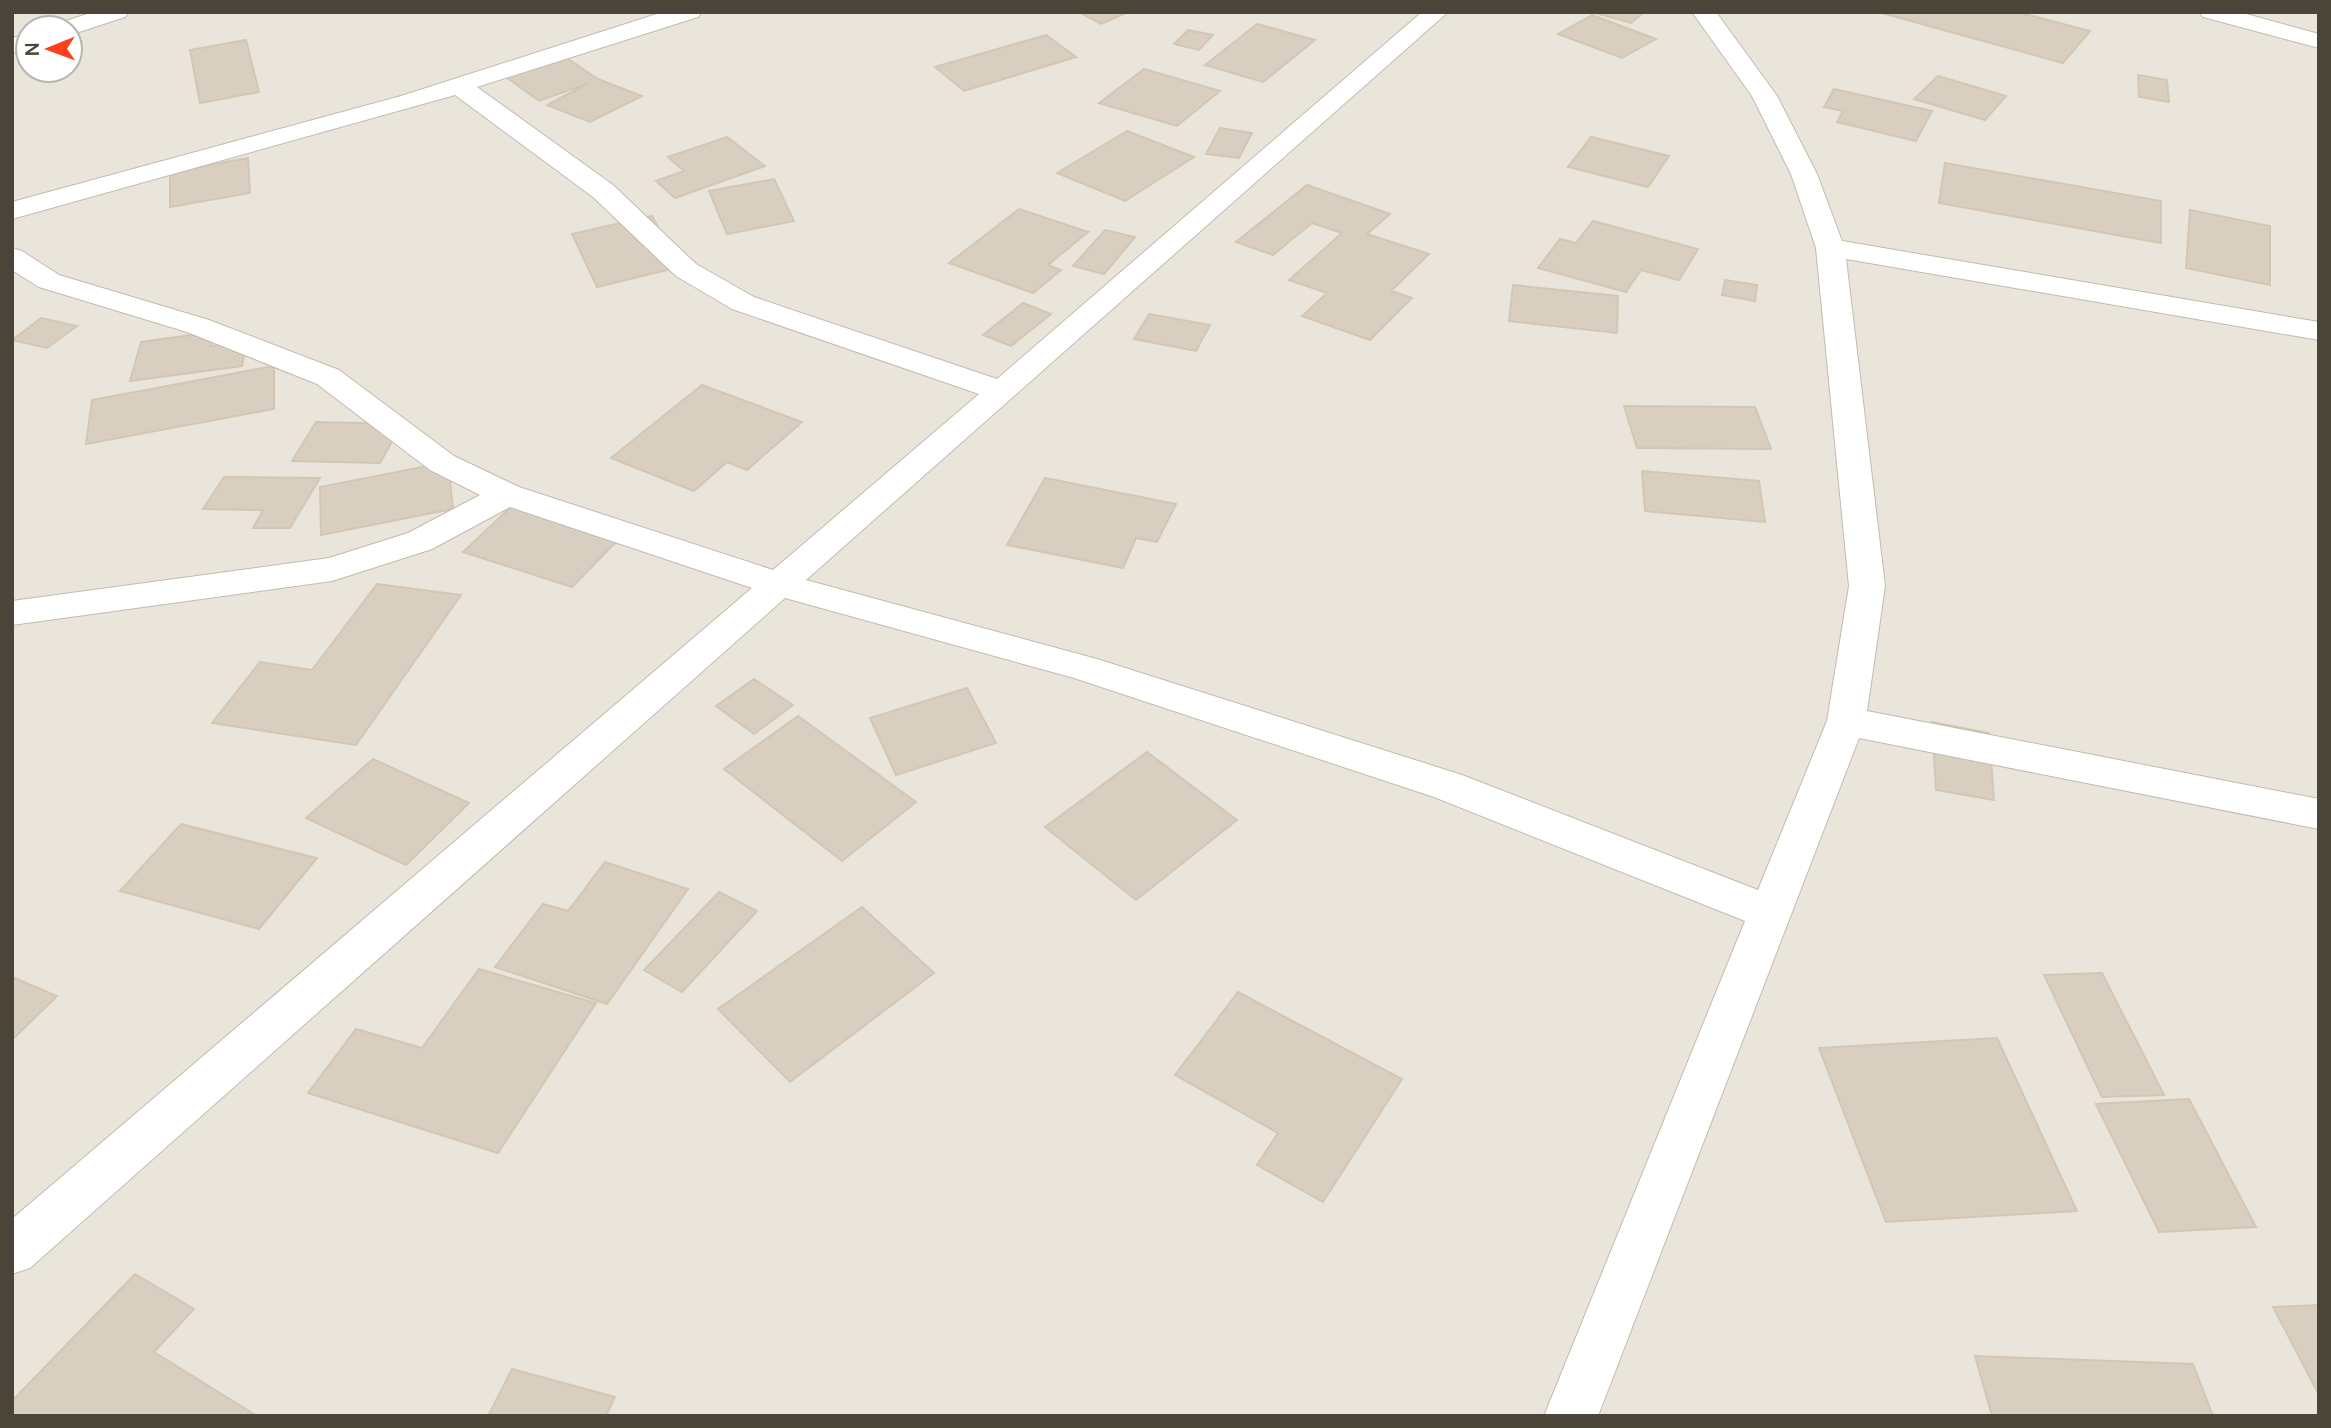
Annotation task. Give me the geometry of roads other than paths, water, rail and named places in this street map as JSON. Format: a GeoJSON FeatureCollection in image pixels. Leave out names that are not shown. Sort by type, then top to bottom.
{"type":"FeatureCollection","features":[{"type":"Feature","properties":{"kind":"street"},"geometry":{"type":"LineString","coordinates":[[84,23],[117,12]]}},
{"type":"Feature","properties":{"kind":"street"},"geometry":{"type":"LineString","coordinates":[[12,211],[410,102],[690,12]]}},
{"type":"Feature","properties":{"kind":"street"},"geometry":{"type":"LineString","coordinates":[[12,1251],[293,1001],[1001,391],[1303,124],[1436,12]]}},
{"type":"Feature","properties":{"kind":"street"},"geometry":{"type":"LineString","coordinates":[[1571,1416],[1846,721],[1867,586],[1830,248],[1804,174],[1764,96],[1704,12]]}},
{"type":"Feature","properties":{"kind":"street"},"geometry":{"type":"LineString","coordinates":[[2211,12],[2272,19],[2319,41]]}},
{"type":"Feature","properties":{"kind":"street"},"geometry":{"type":"LineString","coordinates":[[459,86],[603,191],[686,270],[743,303],[1001,391]]}},
{"type":"Feature","properties":{"kind":"street"},"geometry":{"type":"LineString","coordinates":[[1830,248],[2319,331]]}},
{"type":"Feature","properties":{"kind":"street"},"geometry":{"type":"LineString","coordinates":[[12,257],[48,281],[198,326],[328,377],[442,463],[507,495],[778,584],[1084,668],[1448,786],[1771,913]]}},
{"type":"Feature","properties":{"kind":"street"},"geometry":{"type":"LineString","coordinates":[[12,613],[332,569],[421,541],[507,495]]}},
{"type":"Feature","properties":{"kind":"street"},"geometry":{"type":"LineString","coordinates":[[1846,721],[2319,814]]}}]}
